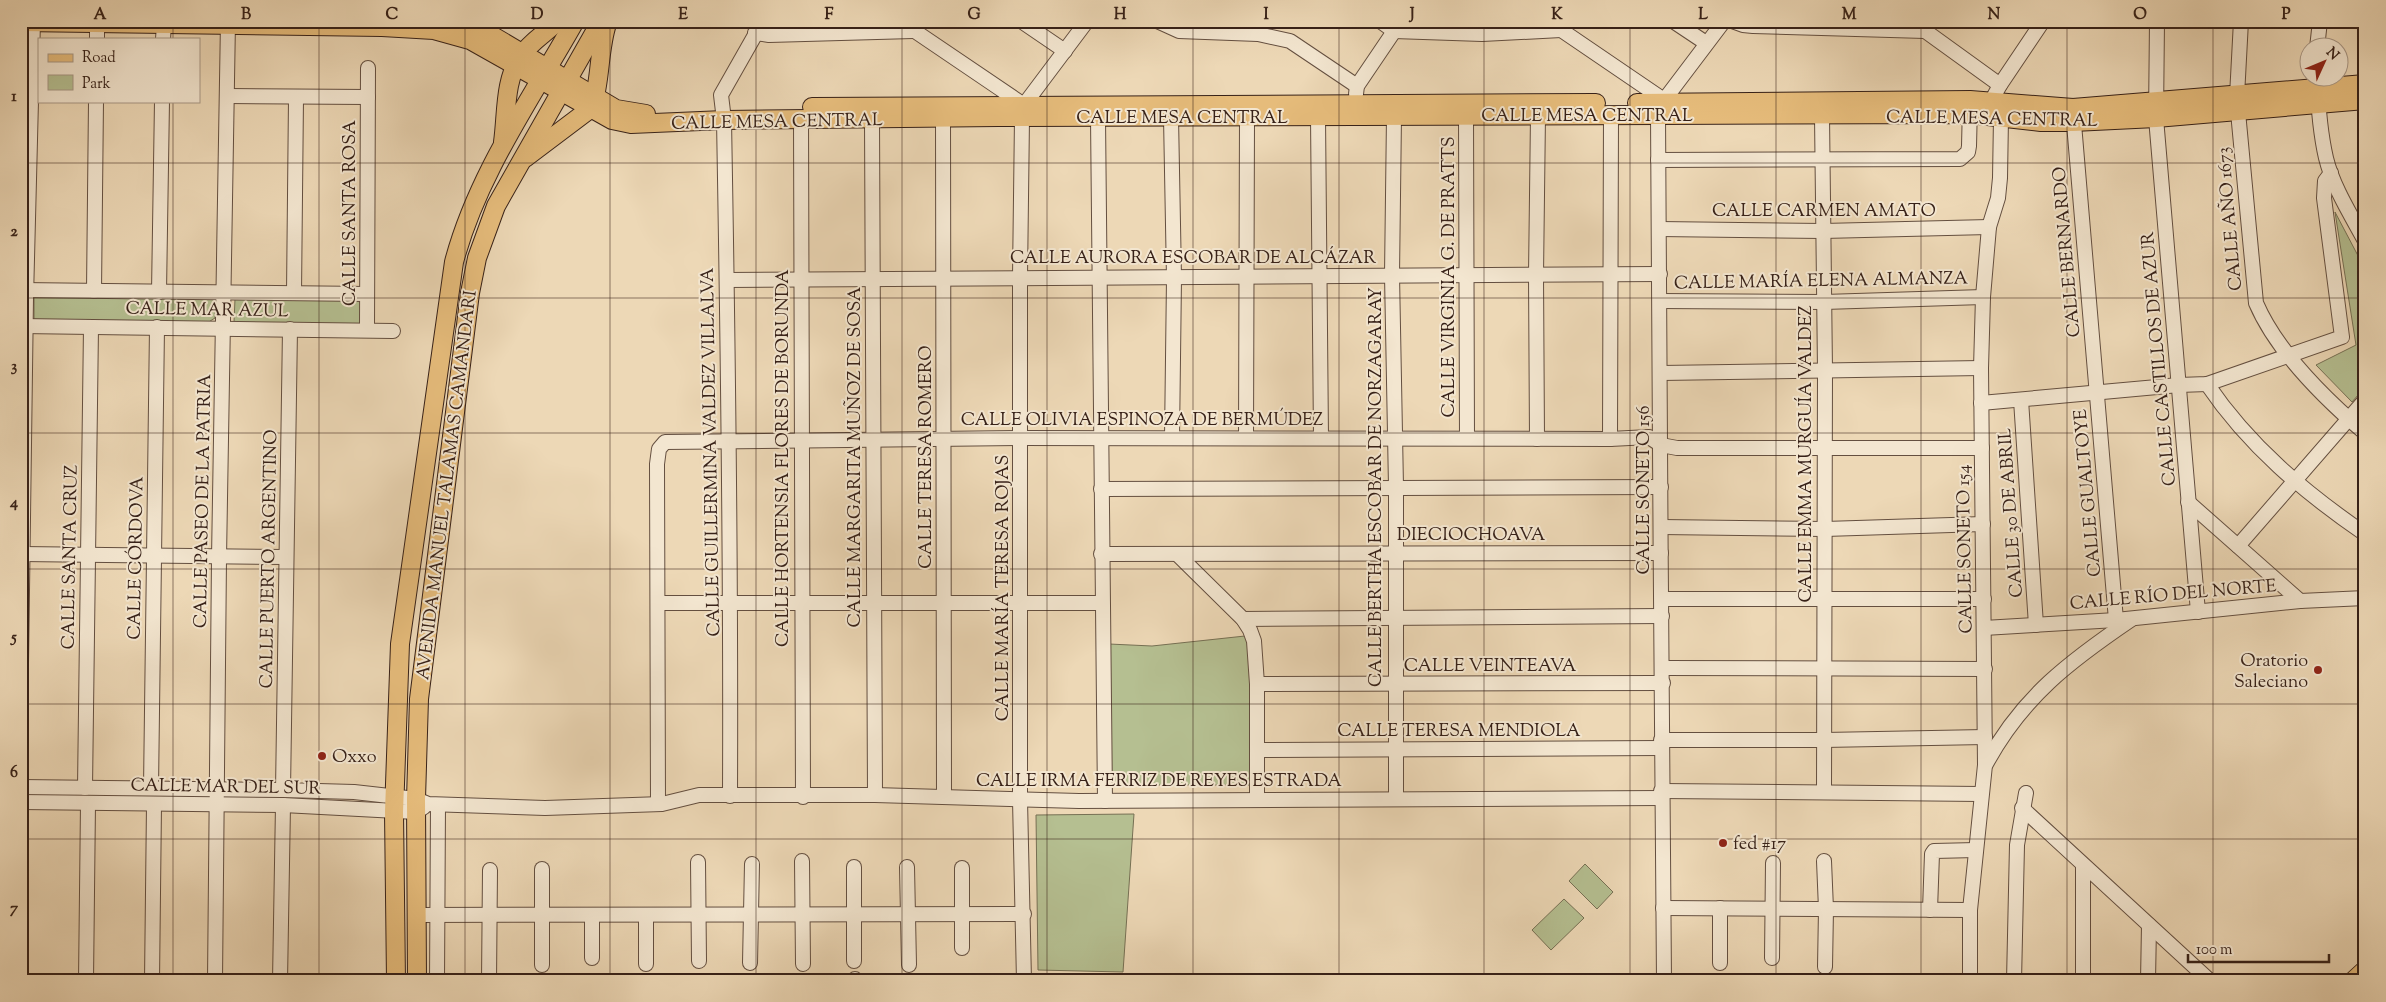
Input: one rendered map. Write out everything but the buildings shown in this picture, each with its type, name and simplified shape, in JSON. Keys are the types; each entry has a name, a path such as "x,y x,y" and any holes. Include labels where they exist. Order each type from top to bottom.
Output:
{"main road":[{"name":"CALLE MESA CENTRAL","path":"21,22 34,21 97,31 164,31 228,23 435,26 519,59"},
{"name":"CALLE MESA CENTRAL","path":"460,21 593,103 638,114 1355,110 1661,106 1983,110 2073,115 2156,111 2238,104 2365,84"},
{"path":"502,150 506,107 519,59 558,21"},
{"name":"AVENIDA MANUEL TALAMAS CAMANDARI","path":"396,981 395,804 400,644 447,298 461,235 477,198 502,150 576,21"},
{"name":"AVENIDA MANUEL TALAMAS CAMANDARI","path":"417,981 416,915 425,805 419,698 470,293 477,258 496,206 601,21"},
{"path":"521,160 593,103 601,46 608,21"},
{"name":"CALLE MESA CENTRAL","path":"2317,91 2365,100"},
{"name":"CALLE MESA CENTRAL","path":"723,114 800,119 943,118 1023,112 1098,118 1318,116 1355,110 1394,116 1611,115 1661,106 1822,116 1983,110"},
{"path":"2353,981 2365,970"}],"street":[{"path":"21,664 26,81 34,21"},
{"name":"CALLE GUILLERMINA VALDEZ VILLALVA","path":"730,796 727,280 721,95 763,21"},
{"path":"900,21 1023,112 1087,21"},
{"path":"1021,21 1065,51"},
{"path":"1157,21 1179,31 1274,36 1290,40 1357,86"},
{"path":"1232,33 1240,21"},
{"path":"1380,21 1398,26 1482,34 1561,30"},
{"path":"1548,21 1661,106 1724,21"},
{"path":"1673,21 1706,43"},
{"path":"1732,21 1742,25 1886,25 1925,31"},
{"path":"1911,21 2000,85"},
{"name":"CALLE CASTILLOS DE AZUR","path":"2157,21 2156,111 2198,612"},
{"name":"CALLE AÑO 1673","path":"2240,21 2238,104 2256,303 2268,328 2287,356 2348,419 2365,432"},
{"path":"2318,38 2320,21"},
{"name":"CALLE PASEO DE LA PATRIA","path":"215,981 219,558 228,23"},
{"name":"CALLE SONETO 154","path":"1970,981 1970,910 1985,765 1981,403 1983,297 1989,227 1998,198 2000,178 1983,110 2000,85 2036,23"},
{"path":"1355,110 1357,86 1398,26"},
{"path":"755,33 769,35 914,31"},
{"name":"CALLE SANTA ROSA","path":"367,329 368,68"},
{"path":"2317,91 2326,158 2331,173 2365,241"},
{"name":"CALLE SANTA ROSA","path":"228,96 296,98 368,97"},
{"path":"294,293 296,98"},
{"path":"94,291 96,102"},
{"path":"159,292 162,102"},
{"name":"CALLE SONETO 156","path":"1661,106 1658,160 1662,445 1663,683 1661,794 1664,981"},
{"path":"1658,160 1960,159 1968,152 1983,110"},
{"name":"CALLE MARÍA TERESA ROJAS","path":"1023,112 1020,277 1020,800 1024,981"},
{"path":"1537,439 1536,275 1538,115"},
{"path":"1610,439 1609,274 1611,115"},
{"name":"CALLE BERNARDO","path":"2073,115 2097,392"},
{"path":"1318,116 1321,438"},
{"name":"CALLE BERTHA ESCOBAR DE NORZAGARAY","path":"1394,116 1392,275 1396,487 1394,684 1396,798"},
{"name":"CALLE VIRGINIA G. DE PRATTS","path":"1466,116 1466,438"},
{"name":"CALLE EMMA MURGUÍA VALDEZ","path":"1822,116 1825,370 1823,448 1825,529 1824,792"},
{"path":"1171,117 1174,278 1172,438"},
{"path":"1246,117 1246,438"},
{"name":"CALLE TERESA ROMERO","path":"943,118 944,797"},
{"path":"1098,118 1101,603 1105,801"},
{"name":"CALLE HORTENSIA FLORES DE BORUNDA","path":"800,119 803,797"},
{"name":"CALLE MARGARITA MUÑOZ DE SOSA","path":"872,119 871,278 875,795"},
{"path":"1981,403 2207,384 2342,337 2324,198 2325,181 2331,173"},
{"name":"CALLE CARMEN AMATO","path":"1659,229 1824,231 1989,227"},
{"name":"CALLE AURORA ESCOBAR DE ALCÁZAR","path":"727,280 1660,274"},
{"name":"CALLE MAR AZUL","path":"24,290 367,294"},
{"name":"CALLE MARÍA ELENA ALMANZA","path":"1660,301 1824,302 1983,297"},
{"name":"CALLE MAR AZUL","path":"23,326 393,330"},
{"name":"CALLE SANTA CRUZ","path":"85,788 91,327"},
{"name":"CALLE CÓRDOVA","path":"151,788 157,328"},
{"name":"CALLE PUERTO ARGENTINO","path":"283,790 290,329"},
{"path":"1661,372 1981,368"},
{"path":"2207,384 2246,436 2294,482 2365,534"},
{"name":"CALLE GUALTOYE","path":"2097,392 2116,620"},
{"name":"CALLE 30 DE ABRIL","path":"2021,400 2036,624"},
{"path":"2238,546 2365,400"},
{"name":"CALLE OLIVIA ESPINOZA DE BERMÚDEZ","path":"658,804 657,464 659,449 665,442 801,439 1394,437 1610,439 1649,437 1662,445 1677,448 1982,448"},
{"path":"1101,489 1661,487"},
{"path":"2188,502 2300,601"},
{"path":"1661,527 1825,529 1983,524"},
{"name":"DIECIOCHOAVA","path":"1101,554 1661,553"},
{"path":"22,554 219,558 286,557"},
{"name":"CALLE IRMA FERRIZ DE REYES ESTRADA","path":"1177,554 1242,619 1250,630 1254,641 1257,684 1257,800"},
{"path":"1662,598 1984,598"},
{"name":"CALLE RÍO DEL NORTE","path":"1984,628 2116,620 2300,601 2365,598"},
{"path":"658,603 1101,603"},
{"path":"1242,619 1662,616"},
{"path":"1985,765 1994,749 2024,708 2043,686 2069,664 2134,618"},
{"path":"1663,668 1985,669"},
{"name":"CALLE VEINTEAVA","path":"1257,684 1663,683"},
{"name":"CALLE TERESA MENDIOLA","path":"1257,750 1985,737"},
{"name":"CALLE MAR DEL SUR","path":"21,787 283,790 395,804"},
{"path":"1661,794 1824,792 1981,794"},
{"path":"2014,981 2017,845 2026,793"},
{"name":"CALLE IRMA FERRIZ DE REYES ESTRADA","path":"658,804 693,796 803,797 875,795 1105,801 1661,794"},
{"path":"21,798 21,869"},
{"name":"CALLE MAR DEL SUR","path":"22,802 283,805 395,804 546,808 658,804"},
{"path":"86,981 88,803"},
{"path":"152,981 154,804"},
{"path":"280,981 283,805"},
{"path":"425,805 437,915 437,981"},
{"path":"2022,808 2210,981"},
{"path":"1930,910 1932,854 1934,851 1976,850"},
{"path":"802,861 803,964"},
{"path":"1824,861 1826,909 1825,968"},
{"path":"698,862 699,961"},
{"path":"1772,958 1773,863"},
{"path":"750,963 752,864"},
{"path":"2083,866 2083,981"},
{"path":"854,867 854,962"},
{"path":"907,867 908,965"},
{"path":"962,868 962,948"},
{"path":"542,869 542,965"},
{"path":"489,981 490,870"},
{"path":"1663,908 1970,910"},
{"path":"1720,908 1720,962"},
{"path":"416,915 1024,914"},
{"path":"592,915 592,958"},
{"path":"646,915 646,964"},
{"path":"2148,981 2149,925"}],"green space":[{"path":"2335,212 2365,269 2365,387 2352,402 2316,365 2356,345"},
{"path":"34,297 210,297 215,300 215,318 207,323 34,321"},
{"path":"235,299 358,299 362,309 362,316 358,325 234,322"},
{"path":"1245,636 1251,648 1250,785 1110,785 1109,644 1152,646"},
{"path":"1134,814 1123,972 1038,970 1036,815"},
{"path":"1585,864 1613,892 1597,909 1569,881"},
{"path":"1564,899 1584,918 1551,950 1532,930"}],"place":[{"name":"Oratorio Saleciano","path":"2318,670"},
{"name":"Oxxo","path":"322,756"},
{"name":"fed #17","path":"1723,843"}]}
